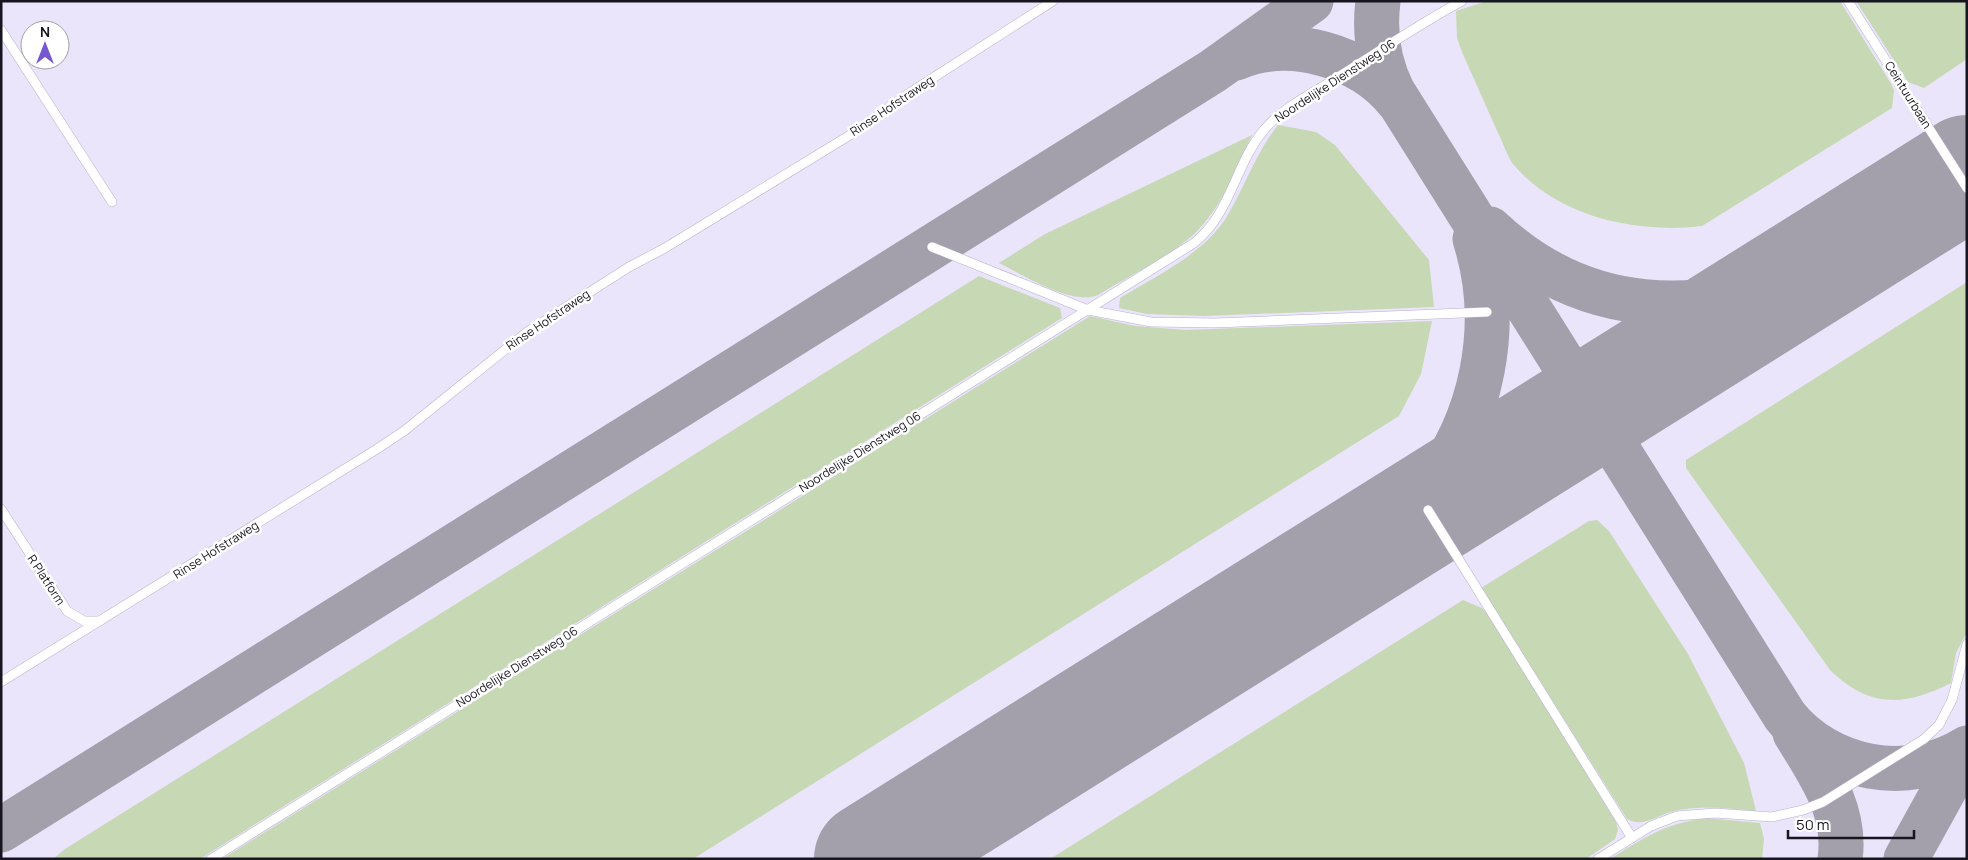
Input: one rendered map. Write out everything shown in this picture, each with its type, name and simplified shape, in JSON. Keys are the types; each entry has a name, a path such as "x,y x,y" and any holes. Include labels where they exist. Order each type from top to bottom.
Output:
{"lane":[{"name":"Rinse Hofstraweg","path":"1,682 110,616 404,431 527,332 628,267 694,230 855,132 910,92 1053,1"},
{"name":"Noordelijke Dienstweg 06","path":"211,859 1182,250 1203,234 1222,211 1257,138 1279,115 1462,1"},
{"name":"Ceintuurbaan","path":"1848,1 1967,188"},
{"path":"1,30 112,202"},
{"path":"932,247 1088,310 1139,320 1183,324 1487,312"},
{"name":"R Platform","path":"1,509 67,611 78,618 90,621 100,621 110,616"},
{"path":"1428,510 1632,838"},
{"path":"1598,859 1660,822 1685,814 1715,813 1772,817 1802,810 1823,802 1915,746 1939,725 1952,700 1967,644"}],"shaded area":[{"path":"1,1 1967,1 1967,859 1,859"}],"green space":[{"path":"1840,1 1894,90 1892,108 1702,226 1677,228 1651,227 1625,224 1600,218 1575,209 1552,197 1531,182 1513,164 1507,153 1457,38 1456,11 1484,2"},
{"path":"1856,1 1967,1 1967,59 1924,88 1908,82"},
{"path":"1278,125 1316,132 1335,145 1429,260 1434,307 1204,316 1147,314 1119,308 1120,298 1178,264 1216,231 1226,218 1256,159"},
{"path":"1252,135 1223,196 1200,228 1166,255 1098,295 1087,297 1062,293 1048,288 999,263 1045,234"},
{"path":"979,276 1060,308 1062,318 200,859 53,859 65,849"},
{"path":"1967,282 1967,632 1956,653 1951,683 1934,691 1902,699 1888,700 1873,697 1844,682 1830,670 1686,468 1686,460"},
{"path":"1090,316 1135,326 1185,330 1432,321 1421,374 1399,416 693,859 222,859"},
{"path":"1597,520 1609,531 1688,654 1744,763 1756,811 1693,808 1671,812 1644,822 1627,819 1481,588 1589,521"},
{"path":"1463,600 1482,608 1491,618 1616,822 1618,830 1615,839 1586,859 1050,859"},
{"path":"1706,818 1760,823 1764,839 1762,859 1610,859 1655,832 1678,824"}],"taxiway":[{"path":"1,830 1213,71 1311,1"},
{"path":"1378,1 1377,36 1384,70 1393,92 1785,716 1803,734 1823,749 1846,760 1870,766 1895,768 1920,766 1944,759 1967,748"},
{"path":"1236,58 1257,51 1279,49 1324,54 1365,72 1383,85 1398,101"},
{"path":"1490,229 1526,258 1564,280 1603,294 1644,302 1685,303 1727,297 1769,286 1811,270"},
{"path":"1373,544 1427,490 1446,463 1462,434 1474,403 1482,370 1486,338 1487,304 1483,271 1475,239"},
{"path":"1795,733 1822,777 1835,808 1841,841 1840,859"},
{"path":"1906,859 1953,774 1967,754"}],"runway":[{"path":"871,859 1967,172"}]}
